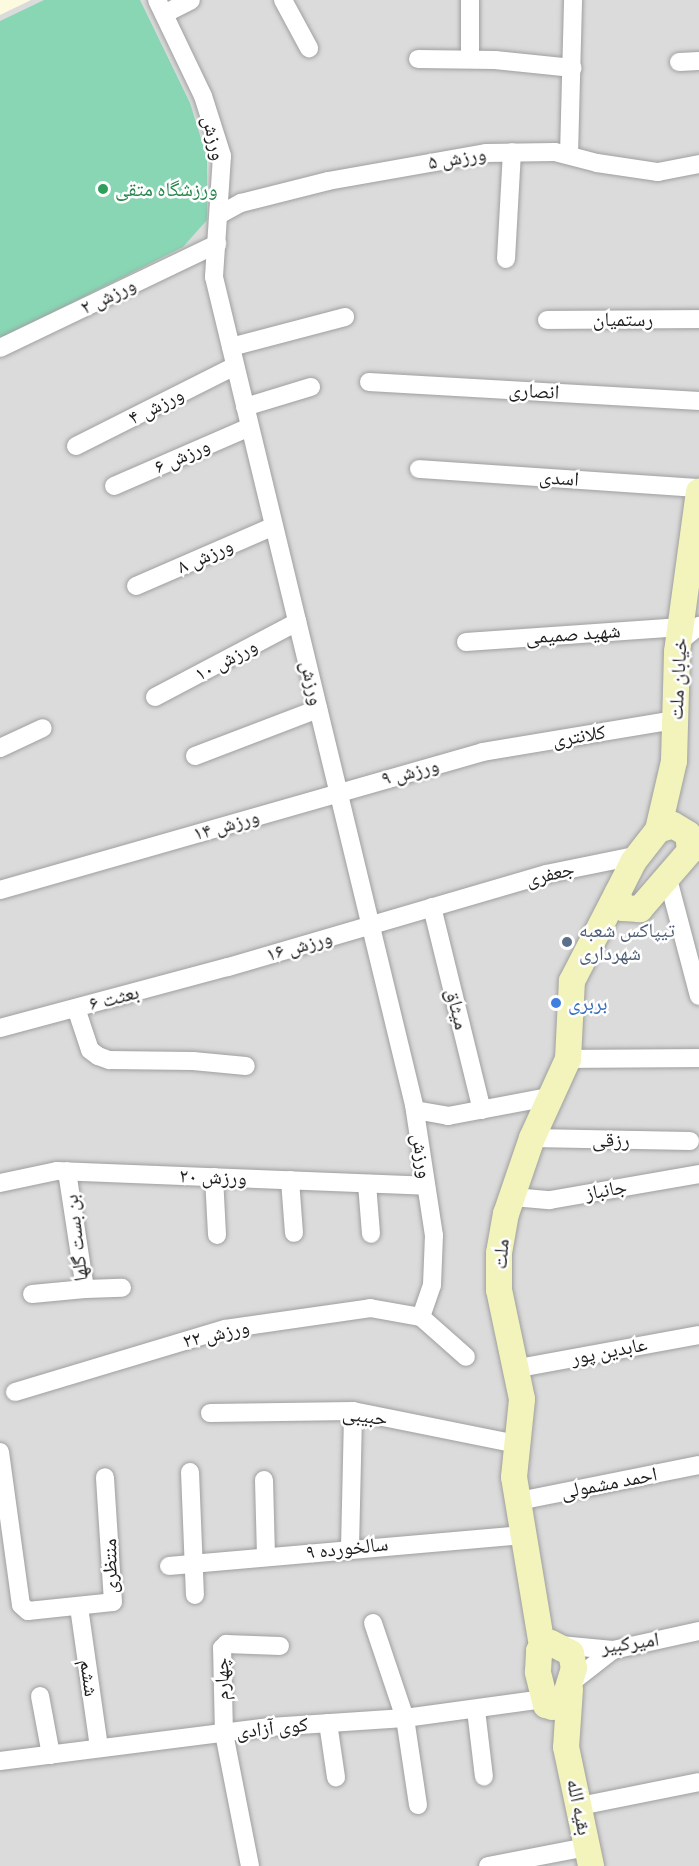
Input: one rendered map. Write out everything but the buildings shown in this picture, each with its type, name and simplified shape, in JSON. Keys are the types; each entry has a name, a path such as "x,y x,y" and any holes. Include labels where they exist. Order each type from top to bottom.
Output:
{"main road":[{"name":"خیابان ملت","path":"658,830 674,761 675,720 696,537 699,490"},
{"path":"589,942 640,909 668,879 692,846 692,823 673,825 658,830"},
{"name":"ملت","path":"566,1748 573,1657 553,1645 533,1577 514,1477 522,1399 519,1368 500,1290 499,1253 513,1197 532,1138 568,1059 572,981 589,942 639,855 658,830"},
{"path":"617,894 623,908 640,909"},
{"path":"553,1645 538,1672 545,1702 566,1748"},
{"path":"545,1702 563,1704 571,1685"},
{"name":"بقیه الله","path":"566,1748 589,1857"}],"street":[{"path":"160,7 191,0"},
{"path":"283,0 309,48"},
{"path":"470,0 470,59"},
{"path":"569,155 573,0"},
{"name":"ورزش","path":"160,7 203,96 222,156 214,277 415,1110 434,1235 432,1285 422,1317"},
{"path":"418,59 470,59 573,68"},
{"path":"679,62 699,61"},
{"path":"506,259 512,152"},
{"name":"ورزش ۵","path":"219,215 241,203 328,181 486,153 569,155 658,172 699,164"},
{"name":"ورزش ۲","path":"0,348 217,244"},
{"path":"231,347 345,317"},
{"name":"رستمیان","path":"547,320 699,319"},
{"name":"ورزش ۴","path":"76,446 235,366"},
{"name":"انصاری","path":"369,382 699,401"},
{"path":"245,407 311,387"},
{"name":"ورزش ۶","path":"114,486 250,427"},
{"name":"اسدی","path":"419,469 699,490"},
{"name":"ورزش ۸","path":"136,586 274,526"},
{"name":"ورزش ۱۰","path":"155,697 297,622"},
{"name":"شهید صمیمی","path":"466,642 686,631"},
{"path":"195,756 318,709"},
{"name":"کلانتری","path":"483,752 675,720"},
{"path":"0,747 43,728"},
{"name":"ورزش ۹","path":"338,791 483,752"},
{"name":"ورزش ۱۴","path":"0,890 338,791"},
{"name":"جعفری","path":"432,907 546,874 639,855"},
{"path":"668,879 699,996"},
{"name":"ورزش ۱۶","path":"228,967 432,907"},
{"name":"میثاق","path":"432,907 482,1110"},
{"name":"بعثت ۶","path":"0,1028 228,967"},
{"path":"75,1008 90,1050 98,1056 246,1066"},
{"path":"568,1059 699,1058"},
{"path":"415,1110 448,1116 549,1097"},
{"name":"رزقی","path":"532,1138 690,1141"},
{"name":"ورزش ۲۰","path":"0,1183 67,1171 426,1186"},
{"name":"بن بست گلها","path":"32,1294 84,1289 67,1171"},
{"name":"جانباز","path":"513,1197 550,1200 699,1174"},
{"path":"214,1177 217,1235"},
{"path":"290,1180 294,1233"},
{"path":"367,1184 371,1234"},
{"path":"84,1289 122,1288"},
{"name":"ورزش ۲۲","path":"15,1392 225,1329 370,1308 422,1317"},
{"path":"422,1317 466,1357"},
{"name":"عابدین پور","path":"519,1368 699,1335"},
{"path":"350,1548 353,1412"},
{"name":"حبیبی","path":"210,1413 353,1412 517,1444"},
{"name":"منتظری","path":"0,1452 23,1610 79,1607 113,1602 105,1477"},
{"name":"احمد مشمولی","path":"519,1501 699,1466"},
{"path":"190,1472 195,1595"},
{"path":"264,1480 266,1556"},
{"name":"سالخورده ۹","path":"169,1566 350,1548 526,1535"},
{"name":"ششم","path":"79,1607 99,1748"},
{"path":"373,1623 405,1718 418,1805"},
{"name":"امیرکبیر","path":"553,1645 613,1650 699,1631"},
{"name":"چهارم","path":"224,1734 222,1648 226,1644 280,1646"},
{"path":"571,1685 613,1650"},
{"path":"40,1696 51,1755"},
{"name":"کوی آزادی","path":"0,1761 224,1734 405,1718 545,1702"},
{"path":"476,1710 484,1778"},
{"path":"328,1723 336,1778"},
{"path":"224,1734 250,1866"},
{"path":"580,1806 699,1782"},
{"path":"488,1866 589,1857"}],"shaded area":[{"path":"0,0 699,0 699,1866 0,1866"},
{"path":"0,0 31,0 0,15"}],"green space":[{"name":"ورزشگاه متقی","path":"44,0 140,0 190,103 207,158 207,220 183,247 0,339 0,21"}],"place":[{"name":"ورزشگاه متقی","path":"103,189"},
{"name":"تیپاکس شعبه شهرداری","path":"567,942"},
{"name":"بربری","path":"556,1003"}]}
